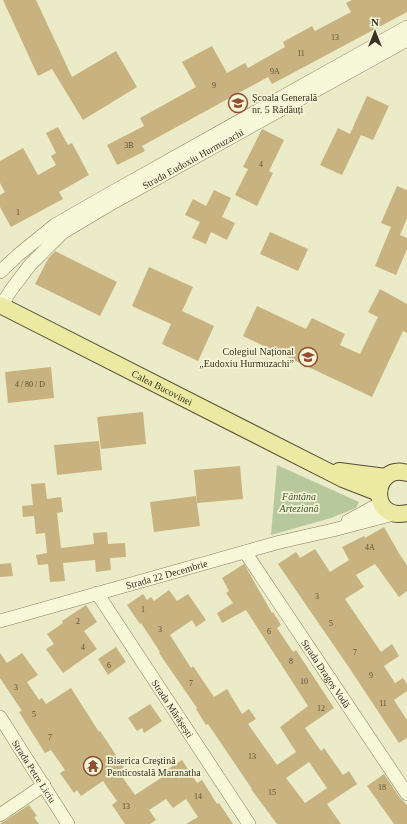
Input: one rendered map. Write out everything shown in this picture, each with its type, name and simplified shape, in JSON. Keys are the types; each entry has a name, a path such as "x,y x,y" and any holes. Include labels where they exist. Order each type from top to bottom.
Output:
{"main road":[{"name":"Calea Bucovinei","path":"1,305 210,412 326,469 380,498 387,510 403,516"},
{"name":"Calea Bucovinei","path":"326,469 386,477"},
{"path":"380,498 379,487 386,477 397,472 407,473"}],"street":[{"name":"Strada Eudoxiu Hurmuzachi","path":"0,272 55,225 407,27"},
{"name":"Strada Eudoxiu Hurmuzachi","path":"1,305 30,265 62,233 114,202 407,40"},
{"name":"Strada 22 Decembrie","path":"333,530 380,498"},
{"name":"Strada 22 Decembrie","path":"0,621 280,542 403,516"},
{"name":"Strada Dragoș Vodă","path":"245,552 407,794"},
{"name":"Strada Mărășești","path":"97,593 249,824"},
{"name":"Strada Petre Liciu","path":"0,717 68,824"},
{"path":"0,815 44,785"}],"green space":[{"name":"Fântâna Arteziană","path":"277,465 359,502 356,508 331,518 271,535"}],"building":[{"path":"3,0 36,0 72,77 116,51 137,87 83,120 52,69 38,76"},
{"path":"352,0 407,0 407,12 272,84 268,77 142,146 145,151 117,165 107,145 144,126 140,118 196,87 182,62 212,46 227,73 245,63 248,68 285,47 283,42 312,26 315,31 351,12 346,3"},
{"path":"367,96 389,106 373,140 361,135 342,175 320,165 338,128 350,134"},
{"path":"58,127 68,145 72,143 89,175 59,192 63,199 11,227 0,207 0,195 5,192 0,183 0,161 23,148 38,175 56,165 51,156 56,153 46,133"},
{"path":"262,129 284,140 269,171 273,173 257,206 235,195 248,169 243,167"},
{"path":"397,186 407,190 407,218 400,235 407,238 407,249 396,275 375,266 391,227 381,223"},
{"path":"214,190 231,198 222,217 235,223 227,240 211,232 206,244 192,238 200,222 185,215 193,199 206,206"},
{"path":"270,232 308,249 298,271 260,254"},
{"path":"55,251 117,282 100,316 35,284 48,259"},
{"path":"149,267 193,287 182,311 214,326 198,361 162,344 171,324 132,306"},
{"path":"380,289 407,304 407,333 403,331 372,397 243,336 257,306 306,329 312,318 345,334 340,345 360,354 378,317 368,312"},
{"path":"51,367 54,398 8,403 5,372"},
{"path":"143,412 146,444 101,449 97,417"},
{"path":"99,441 102,470 57,475 54,445"},
{"path":"240,466 243,499 197,503 194,470"},
{"path":"45,483 47,499 61,497 63,512 57,513 61,548 94,544 93,533 107,532 108,544 125,543 126,557 110,558 111,570 96,572 95,560 63,563 65,581 50,582 48,564 38,565 36,555 47,553 45,533 36,534 34,516 23,517 22,506 33,505 31,484"},
{"path":"196,496 200,526 154,532 150,502"},
{"path":"384,527 407,565 407,591 399,597 375,564 356,575 364,587 345,599 381,652 392,644 399,656 384,666 395,683 403,678 407,684 407,691 394,700 407,720 407,738 399,743 278,564 296,552 300,558 315,549 330,572 349,560 342,547 364,536 365,538"},
{"path":"11,563 13,576 0,577 0,564"},
{"path":"244,564 272,613 273,612 281,625 277,628 293,652 296,650 334,708 305,728 321,751 324,748 343,775 349,771 357,784 327,804 341,824 277,824 251,789 208,724 206,725 196,709 197,708 159,653 160,652 141,623 140,624 127,605 143,594 147,600 151,597 154,601 169,590 177,601 188,594 206,620 196,627 192,620 170,635 191,668 193,666 214,697 227,689 242,714 249,709 256,719 248,724 277,765 296,752 280,727 308,706 246,610 222,623 217,613 233,603 226,593 229,591 222,578","holes":["309,762 327,788 305,803 286,778"]},
{"path":"86,605 97,622 84,631 97,649 63,673 46,649 54,644 47,634 63,623 62,621"},
{"path":"116,647 126,662 108,675 98,659"},
{"path":"0,653 7,663 22,653 38,675 27,682 39,700 42,698 46,704 71,688 99,732 100,731 124,767 118,771 135,795 164,776 162,773 182,760 197,783 202,780 217,804 219,803 233,824 186,824 198,817 186,799 173,808 166,799 149,810 156,820 150,824 125,824 112,805 117,801 103,781 81,796 77,790 74,793 60,773 65,770 51,750 45,753 19,712 22,711 0,678"},
{"path":"150,704 162,721 144,733 142,728 137,731 128,718"},
{"path":"384,774 400,798 407,805 407,824 394,824 367,786"},
{"path":"29,805 37,816 34,817 39,824 0,824"}],"place":[{"name":"Școala Generală nr. 5 Rădăuți","path":"238,103"},
{"name":"Colegiul Național „Eudoxiu Hurmuzachi”","path":"308,357"},
{"name":"Biserica Creștină Penticostală Maranatha","path":"93,766"}]}
